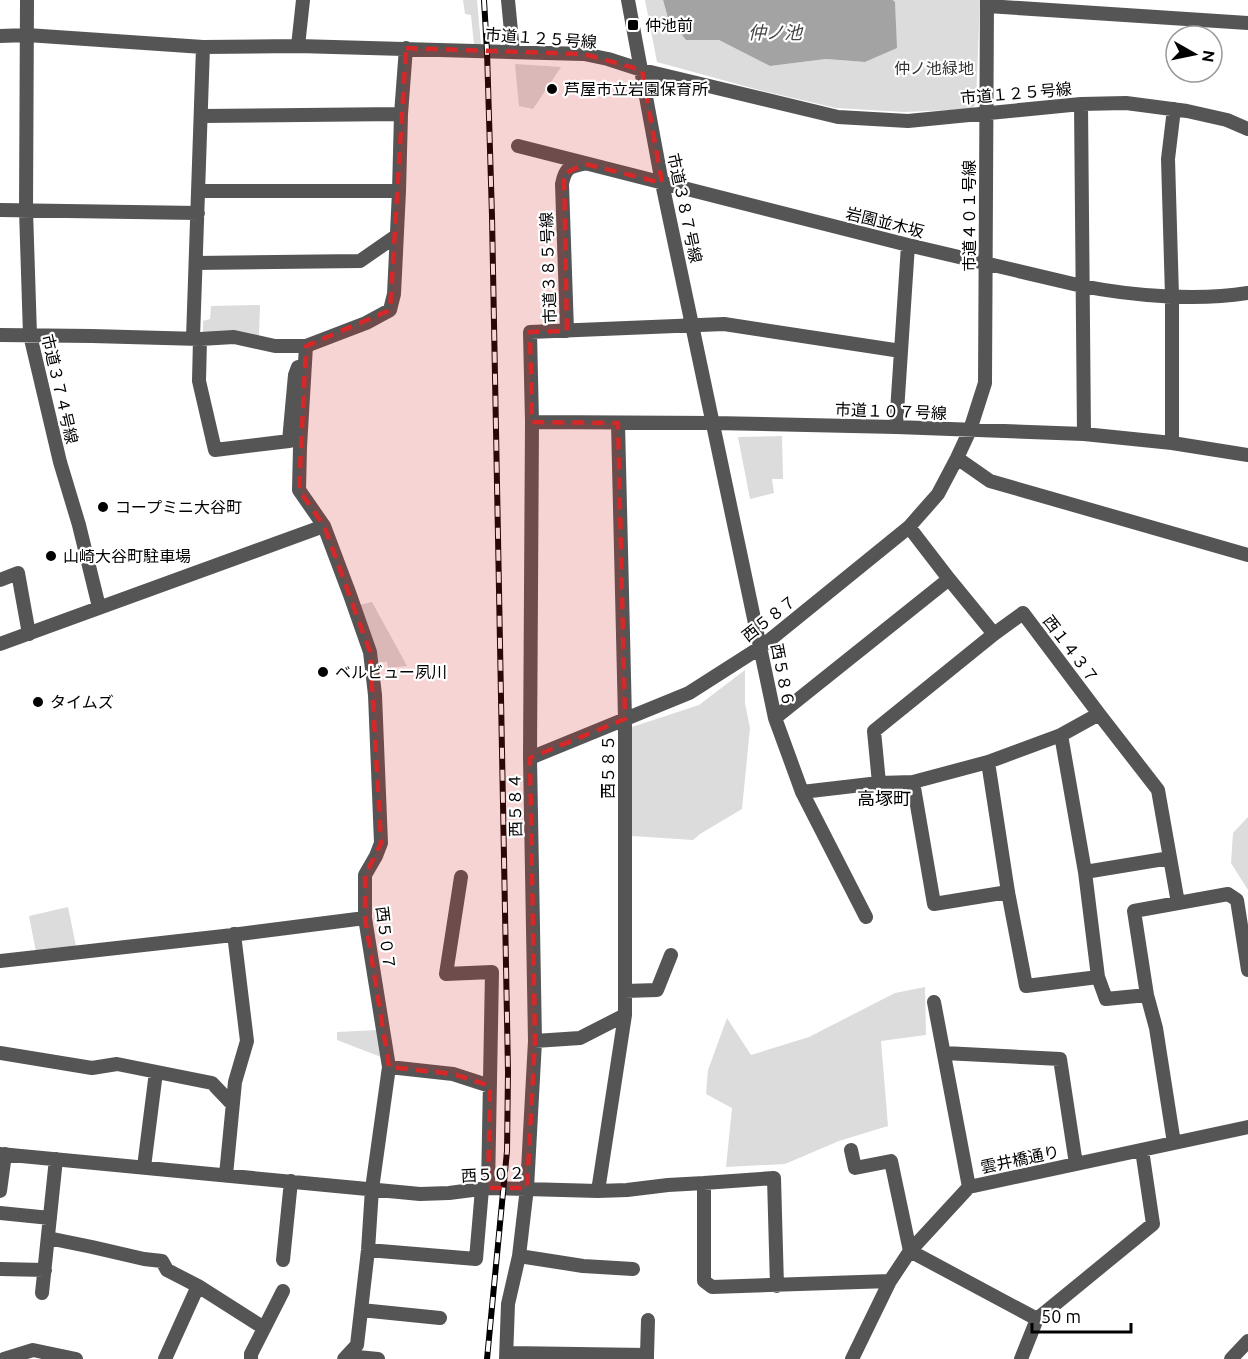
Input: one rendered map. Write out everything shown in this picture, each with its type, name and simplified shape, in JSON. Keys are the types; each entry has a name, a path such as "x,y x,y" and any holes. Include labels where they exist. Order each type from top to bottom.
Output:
{"street":[{"name":"市道３７４号線","path":"27,0 26,210 30,335 60,462 79,525 99,607"},
{"path":"298,46 303,0"},
{"path":"508,0 513,52"},
{"name":"市道３８７号線","path":"628,0 662,183 713,423"},
{"path":"987,3 1248,23"},
{"name":"市道４０１号線","path":"970,430 985,383 987,3"},
{"name":"市道１２５号線","path":"0,36 27,35 203,47 298,46 584,54 838,117 908,121 1081,104 1126,103 1174,109 1227,120 1248,129"},
{"path":"203,47 196,263 197,339 199,381 215,450 289,441 295,375 306,346"},
{"path":"0,335 197,339 234,337 276,346 306,346 366,323 390,310 394,294 406,48"},
{"path":"1081,104 1084,434"},
{"path":"1172,443 1172,296 1168,159 1174,109"},
{"path":"201,116 401,114"},
{"name":"岩園並木坂","path":"518,146 908,245 1082,286 1108,291 1172,296 1248,293"},
{"name":"市道３８５号線","path":"532,422 530,332 567,331 562,184 564,174 571,166 585,164"},
{"path":"198,190 298,192 399,190"},
{"path":"0,210 198,213"},
{"path":"196,263 360,261 396,236"},
{"path":"897,427 908,245"},
{"path":"567,331 724,324 901,351"},
{"name":"西５０７","path":"306,346 299,490 324,526 370,652 375,695 381,843 365,875 365,918 389,1067 372,1189 368,1250 357,1345 345,1358"},
{"name":"市道１０７号線","path":"532,422 897,427 1084,434 1172,443 1248,455"},
{"name":"西５８４","path":"507,1356 508,1304 519,1256 527,1188 535,1041 530,759 532,422"},
{"name":"西５８５","path":"598,1191 625,1015 624,719 618,423"},
{"name":"西５８６","path":"713,423 775,718 802,792 867,917"},
{"name":"西５８７","path":"530,759 689,693 761,646 909,527 938,494 970,430"},
{"path":"957,458 990,481 1248,555"},
{"path":"0,644 324,526"},
{"path":"909,527 994,634"},
{"path":"0,580 18,573 29,634"},
{"path":"775,718 950,579"},
{"name":"西１４３７","path":"879,783 874,730 1023,612 1099,714"},
{"path":"802,792 879,783 913,782 988,762 1061,735 1099,714 1158,790 1178,903"},
{"path":"1061,735 1085,872 1098,977 1106,999 1147,995"},
{"path":"988,762 1008,892 1026,986 1098,977"},
{"path":"913,782 934,904 1008,892"},
{"path":"1085,872 1170,858"},
{"path":"368,1250 476,1259 485,1188 492,972 446,974 461,878"},
{"path":"1174,1143 1156,1028 1147,995 1134,911 1228,894 1237,900 1248,970"},
{"path":"0,961 365,918"},
{"path":"226,1174 235,1082 247,1041 234,934"},
{"path":"625,991 657,990 671,955"},
{"path":"934,1002 969,1187"},
{"path":"535,1041 580,1038 625,1015"},
{"path":"0,1053 92,1068 117,1064 212,1083 232,1104"},
{"path":"944,1053 1060,1059 1076,1164"},
{"path":"389,1067 453,1074 490,1086"},
{"path":"144,1167 156,1072"},
{"name":"雲井橋通り","path":"852,1359 890,1281 910,1251 969,1187 1248,1127"},
{"path":"850,1150 855,1168 891,1161 910,1251 1037,1319"},
{"path":"1021,1359 1037,1319 1153,1224 1142,1150"},
{"path":"0,1191 2,1154"},
{"name":"西５０２","path":"2,1154 420,1194 485,1188 566,1191 627,1190 774,1178 777,1286"},
{"path":"42,1293 56,1159"},
{"path":"283,1260 291,1181"},
{"path":"704,1184 704,1281 712,1287 890,1281"},
{"path":"0,1213 50,1218"},
{"path":"48,1238 162,1261 167,1270 198,1286 264,1328"},
{"path":"519,1256 584,1266 633,1269"},
{"path":"0,1269 45,1270"},
{"path":"165,1359 198,1286"},
{"path":"251,1359 251,1354 283,1291"},
{"path":"361,1310 440,1318"},
{"path":"507,1356 647,1357 648,1320"},
{"path":"1231,1359 1248,1341"},
{"path":"4,1359 33,1350 42,1355 76,1359"},
{"path":"345,1358 378,1359"}],"highlighted area":[{"path":"406,48 584,54 642,70 662,183 585,164 564,174 567,331 530,332 532,422 618,423 625,719 530,758 535,1041 527,1188 488,1188 490,1086 453,1074 389,1067 365,918 365,875 381,843 370,652 324,526 299,490 306,346 390,310"}],"green space":[{"path":"463,0 477,0 481,45 474,45 471,15 465,14"},
{"name":"仲ノ池緑地","path":"645,0 663,0 668,18 686,40 719,40 770,66 826,59 865,62 896,48 895,2 893,0 980,0 976,103 973,109 904,112 836,108 657,62"},
{"path":"515,64 561,67 533,109 519,106"},
{"path":"260,305 259,336 203,333 203,321 210,319 211,306"},
{"path":"782,436 783,479 772,479 774,493 750,499 738,437"},
{"path":"372,602 407,666 388,668 387,662 378,662 376,650 359,605"},
{"path":"745,670 745,703 750,728 742,809 693,840 632,836 632,727 699,705"},
{"path":"1248,817 1248,890 1231,863 1233,833"},
{"path":"68,907 76,946 36,952 29,916"},
{"path":"925,987 926,1035 881,1041 888,1126 839,1141 785,1164 726,1167 732,1108 706,1094 708,1070 727,1018 751,1055 809,1037 895,993"},
{"path":"377,1030 381,1057 337,1040 337,1032"}],"water":[{"name":"仲ノ池","path":"663,0 893,0 895,2 897,48 865,62 826,59 770,66 719,40 686,40 668,18"}],"railway":[{"path":"484,0 492,216 508,1072 507,1151 487,1359"}],"place":[{"name":"仲池前","path":"633,25"},
{"name":"芦屋市立岩園保育所","path":"552,89"},
{"name":"コープミニ大谷町","path":"103,507"},
{"name":"山崎大谷町駐車場","path":"51,556"},
{"name":"ベルビュー夙川","path":"323,672"},
{"name":"タイムズ","path":"38,702"}],"district":[{"name":"高塚町","path":"884,798"}]}
